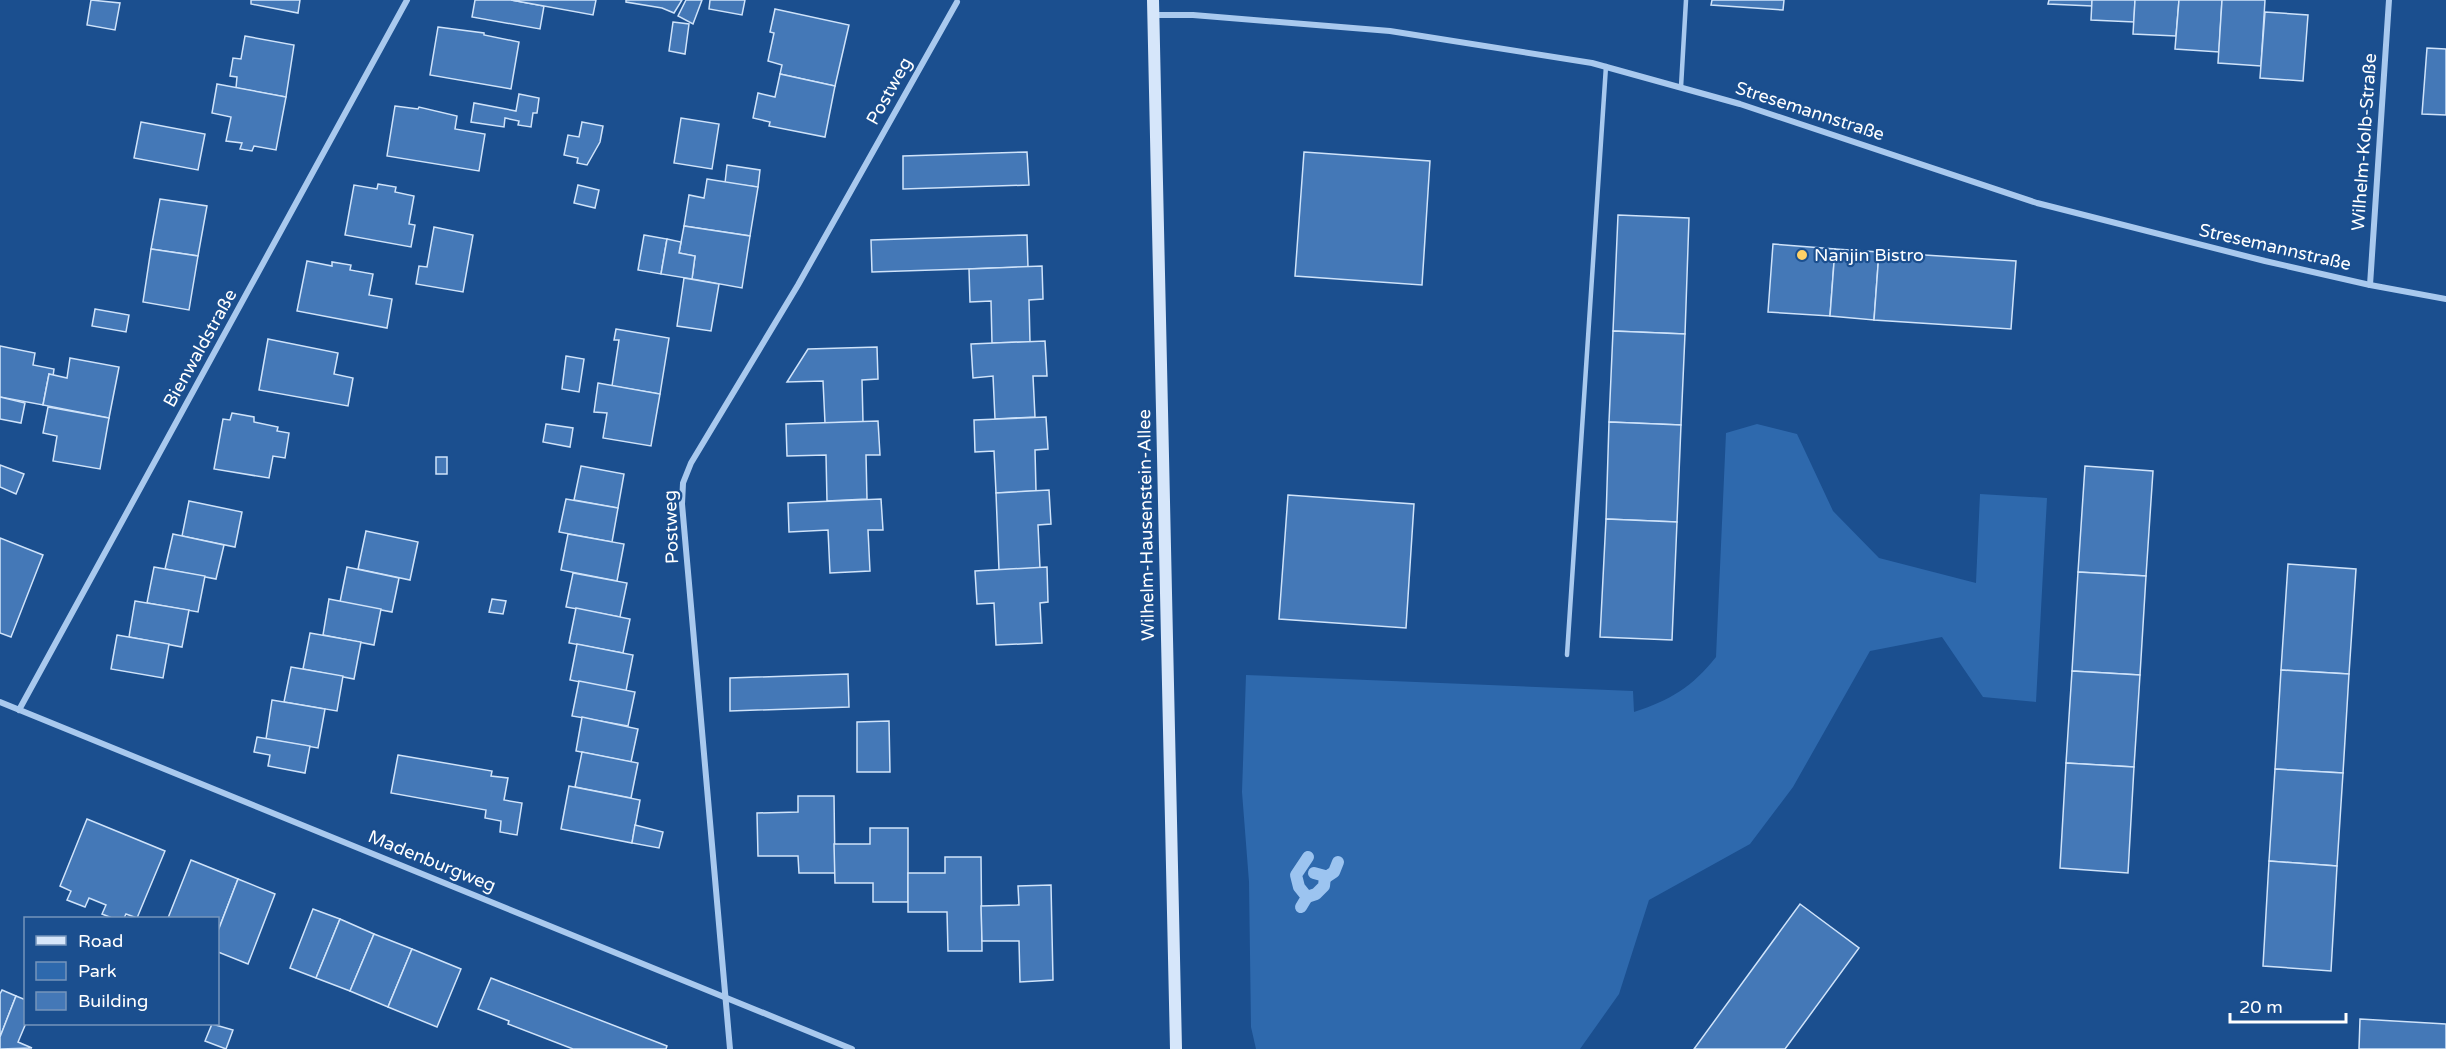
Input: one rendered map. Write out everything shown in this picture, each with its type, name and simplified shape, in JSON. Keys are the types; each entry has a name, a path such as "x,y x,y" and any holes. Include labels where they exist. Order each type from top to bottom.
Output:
{"street":[{"name":"Bienwaldstraße","path":"19,710 407,0"},
{"name":"Wilhelm-Hausenstein-Allee","path":"1153,0 1176,1049"},
{"name":"Wilhelm-Kolb-Straße","path":"2370,285 2388,0"},
{"name":"Postweg","path":"730,1049 682,504 683,483 691,463 798,285 957,2"},
{"name":"Stresemannstraße","path":"1153,15 1193,15 1390,31 1606,66 1790,120 2037,203 2370,285 2446,299"},
{"name":"Madenburgweg","path":"0,702 852,1049"}],"lane":[{"path":"1681,87 1686,0"},
{"path":"1567,655 1606,66"}],"green space":[{"path":"1757,424 1797,434 1833,511 1879,558 1976,583 1980,494 2047,498 2036,702 1983,697 1942,637 1870,651 1793,787 1750,844 1649,900 1619,994 1580,1049 1256,1049 1251,1027 1249,882 1242,792 1246,675 1633,691 1634,712 1659,703 1698,677 1716,657 1726,433"}],"building":[{"path":"91,0 120,3 115,30 87,25"},
{"path":"251,0 300,0 298,13 251,4"},
{"path":"475,0 511,0 544,6 540,29 472,17"},
{"path":"511,0 596,0 593,15"},
{"path":"626,0 682,0 674,13 662,8 626,2"},
{"path":"686,0 702,0 693,24 678,16"},
{"path":"710,0 745,0 742,15 709,9"},
{"path":"1712,0 1784,0 1783,10 1711,5"},
{"path":"2049,0 2092,0 2092,6 2048,4"},
{"path":"2092,0 2135,0 2134,22 2091,20"},
{"path":"2135,0 2179,0 2176,36 2133,34"},
{"path":"2179,0 2222,0 2219,52 2175,49"},
{"path":"2222,0 2265,0 2261,66 2218,63"},
{"path":"775,9 849,25 835,86 780,74 782,65 768,61 774,33 770,32"},
{"path":"2265,12 2308,15 2303,81 2260,78"},
{"path":"673,22 689,24 685,54 669,51"},
{"path":"438,27 484,33 484,35 519,42 511,89 430,75"},
{"path":"245,36 294,45 286,97 236,88 237,77 230,76 233,58 241,59"},
{"path":"2427,48 2446,49 2446,115 2422,114"},
{"path":"780,74 835,86 825,137 769,126 770,122 753,118 758,93 775,97"},
{"path":"217,84 286,97 276,150 254,146 252,151 240,149 242,143 226,141 231,117 212,113"},
{"path":"519,94 539,98 537,113 533,113 531,127 518,125 519,121 505,118 504,127 471,122 474,103 516,111"},
{"path":"395,106 418,109 419,107 457,116 455,129 485,134 479,171 387,156"},
{"path":"681,118 719,124 712,169 674,163"},
{"path":"141,122 205,134 198,170 134,158"},
{"path":"582,122 603,126 600,142 587,165 577,163 578,158 564,155 568,135 579,137"},
{"path":"1027,152 1029,185 903,189 903,156"},
{"path":"1304,152 1430,161 1422,285 1295,276"},
{"path":"727,165 760,170 758,187 725,183"},
{"path":"707,179 758,187 750,236 684,226 689,195 704,198"},
{"path":"378,184 396,187 395,192 414,196 409,224 415,225 411,247 345,235 354,185 377,189"},
{"path":"578,185 599,190 595,208 574,203"},
{"path":"160,199 207,206 198,256 151,249"},
{"path":"1618,215 1689,218 1685,334 1613,331"},
{"path":"684,226 750,236 742,288 692,279 695,256 679,253"},
{"path":"434,227 473,235 463,292 416,284 419,266 427,267"},
{"path":"644,235 667,239 661,274 638,270"},
{"path":"1027,235 1028,267 872,272 871,240"},
{"path":"667,239 681,242 679,253 695,256 692,279 661,274"},
{"path":"1773,244 1835,249 1830,316 1768,312"},
{"path":"151,249 198,256 189,310 143,302"},
{"path":"1835,249 1879,252 1874,320 1830,316"},
{"path":"1879,252 2016,261 2011,329 1874,320"},
{"path":"307,261 332,266 332,262 351,265 350,270 373,274 369,295 392,299 387,328 297,311"},
{"path":"1042,266 1043,299 1029,300 1030,342 992,343 991,301 970,302 969,269"},
{"path":"684,278 719,284 711,331 677,326"},
{"path":"95,309 129,315 126,332 92,326"},
{"path":"616,329 669,338 660,394 612,386 619,340 614,340"},
{"path":"1613,331 1685,334 1681,425 1609,422"},
{"path":"268,339 338,353 334,374 353,378 348,406 259,390"},
{"path":"1045,341 1047,376 1033,376 1035,417 995,419 993,376 973,378 971,344"},
{"path":"0,346 35,353 33,365 54,369 53,376 49,374 43,405 0,397"},
{"path":"877,347 878,379 862,380 863,422 825,423 823,381 787,382 808,349"},
{"path":"566,356 584,359 579,392 562,389"},
{"path":"70,358 119,367 109,418 43,405 49,374 67,378"},
{"path":"598,383 660,394 651,446 603,438 607,413 594,412"},
{"path":"0,397 25,403 21,423 0,419"},
{"path":"48,407 109,418 100,469 53,461 57,436 43,433"},
{"path":"232,413 254,417 254,422 278,427 277,431 289,433 285,458 273,456 269,478 214,469 223,419 230,420"},
{"path":"1046,417 1048,449 1035,450 1036,491 996,493 994,451 975,452 974,420"},
{"path":"878,421 880,455 866,455 867,499 827,501 826,455 787,456 786,424"},
{"path":"1609,422 1681,425 1677,522 1606,519"},
{"path":"546,424 573,428 570,447 543,442"},
{"path":"436,457 447,457 447,474 436,474"},
{"path":"0,465 24,474 16,494 0,487"},
{"path":"581,466 624,474 618,508 574,500"},
{"path":"2085,466 2153,471 2146,576 2078,572"},
{"path":"1049,490 1051,524 1038,525 1040,568 999,570 996,493"},
{"path":"1288,495 1414,504 1406,628 1279,619"},
{"path":"566,499 618,508 612,542 559,532"},
{"path":"881,499 883,530 868,530 870,571 830,573 828,530 789,532 788,503"},
{"path":"189,501 242,512 235,547 182,536"},
{"path":"1606,519 1677,522 1672,640 1600,637"},
{"path":"366,531 418,542 410,580 358,569"},
{"path":"173,534 224,545 216,579 165,569"},
{"path":"568,534 624,544 617,581 561,570"},
{"path":"0,538 43,555 11,637 0,633"},
{"path":"2288,564 2356,569 2349,674 2281,670"},
{"path":"154,567 205,576 198,612 147,603"},
{"path":"347,567 399,578 392,612 340,602"},
{"path":"1047,567 1048,602 1040,603 1042,643 996,645 994,603 977,604 975,571"},
{"path":"2078,572 2146,576 2140,675 2072,671"},
{"path":"573,573 627,583 620,617 566,607"},
{"path":"329,599 381,609 374,645 323,635"},
{"path":"492,599 506,601 503,614 489,612"},
{"path":"135,601 189,610 182,647 129,637"},
{"path":"576,608 630,619 623,653 569,643"},
{"path":"310,633 361,642 354,679 303,669"},
{"path":"117,635 169,644 163,678 111,669"},
{"path":"577,644 633,655 626,691 570,680"},
{"path":"291,667 343,676 337,711 284,702"},
{"path":"2281,670 2349,674 2343,773 2275,769"},
{"path":"2072,671 2140,675 2134,767 2066,763"},
{"path":"848,674 849,707 730,711 730,678"},
{"path":"579,681 635,692 628,726 572,716"},
{"path":"272,700 325,709 318,748 266,739"},
{"path":"582,717 638,729 631,762 576,751"},
{"path":"889,721 890,772 857,772 857,722"},
{"path":"257,737 310,746 305,773 268,766 270,755 254,752"},
{"path":"582,752 638,763 631,798 575,787"},
{"path":"398,755 492,771 491,776 508,778 504,800 522,803 517,835 500,832 501,821 485,818 486,810 391,793"},
{"path":"2066,763 2134,767 2128,873 2060,868"},
{"path":"2275,769 2343,773 2337,866 2269,861"},
{"path":"569,786 640,800 632,843 561,829"},
{"path":"798,796 834,796 835,873 799,873 798,856 758,856 757,813 798,812"},
{"path":"87,819 165,851 137,917 126,914 124,917 110,917 102,914 106,905 89,898 85,907 67,900 71,891 60,886"},
{"path":"635,825 663,832 659,848 632,843"},
{"path":"870,828 908,828 908,902 873,902 873,883 835,883 834,844 870,844"},
{"path":"945,857 981,857 982,951 948,951 947,912 908,912 908,873 945,873"},
{"path":"191,860 238,879 219,928 219,917 168,917"},
{"path":"2269,861 2337,866 2331,971 2263,966"},
{"path":"238,879 275,894 248,964 219,952 219,928"},
{"path":"1051,885 1053,980 1020,982 1019,941 982,941 981,906 1019,905 1018,886"},
{"path":"1800,904 1859,948 1785,1049 1694,1049"},
{"path":"313,909 340,919 316,978 290,968"},
{"path":"340,919 374,934 350,991 316,978"},
{"path":"374,934 412,949 388,1007 350,991"},
{"path":"412,949 461,969 437,1027 388,1007"},
{"path":"491,978 667,1046 666,1049 573,1049 508,1024 509,1021 478,1009"},
{"path":"2,990 16,996 0,1037 0,994"},
{"path":"16,996 24,999 25,1025 18,1042 32,1048 0,1049 0,1037"},
{"path":"2360,1019 2446,1024 2446,1049 2359,1049"},
{"path":"212,1025 233,1030 226,1049 205,1041"}],"waterway":[{"path":"1301,907 1307,897 1299,887 1296,875 1308,857"},
{"path":"1325,878 1334,872 1338,862"},
{"path":"1307,897 1316,894 1324,886 1325,876 1314,873"}],"place":[{"name":"Nanjin Bistro","path":"1802,255"}]}
